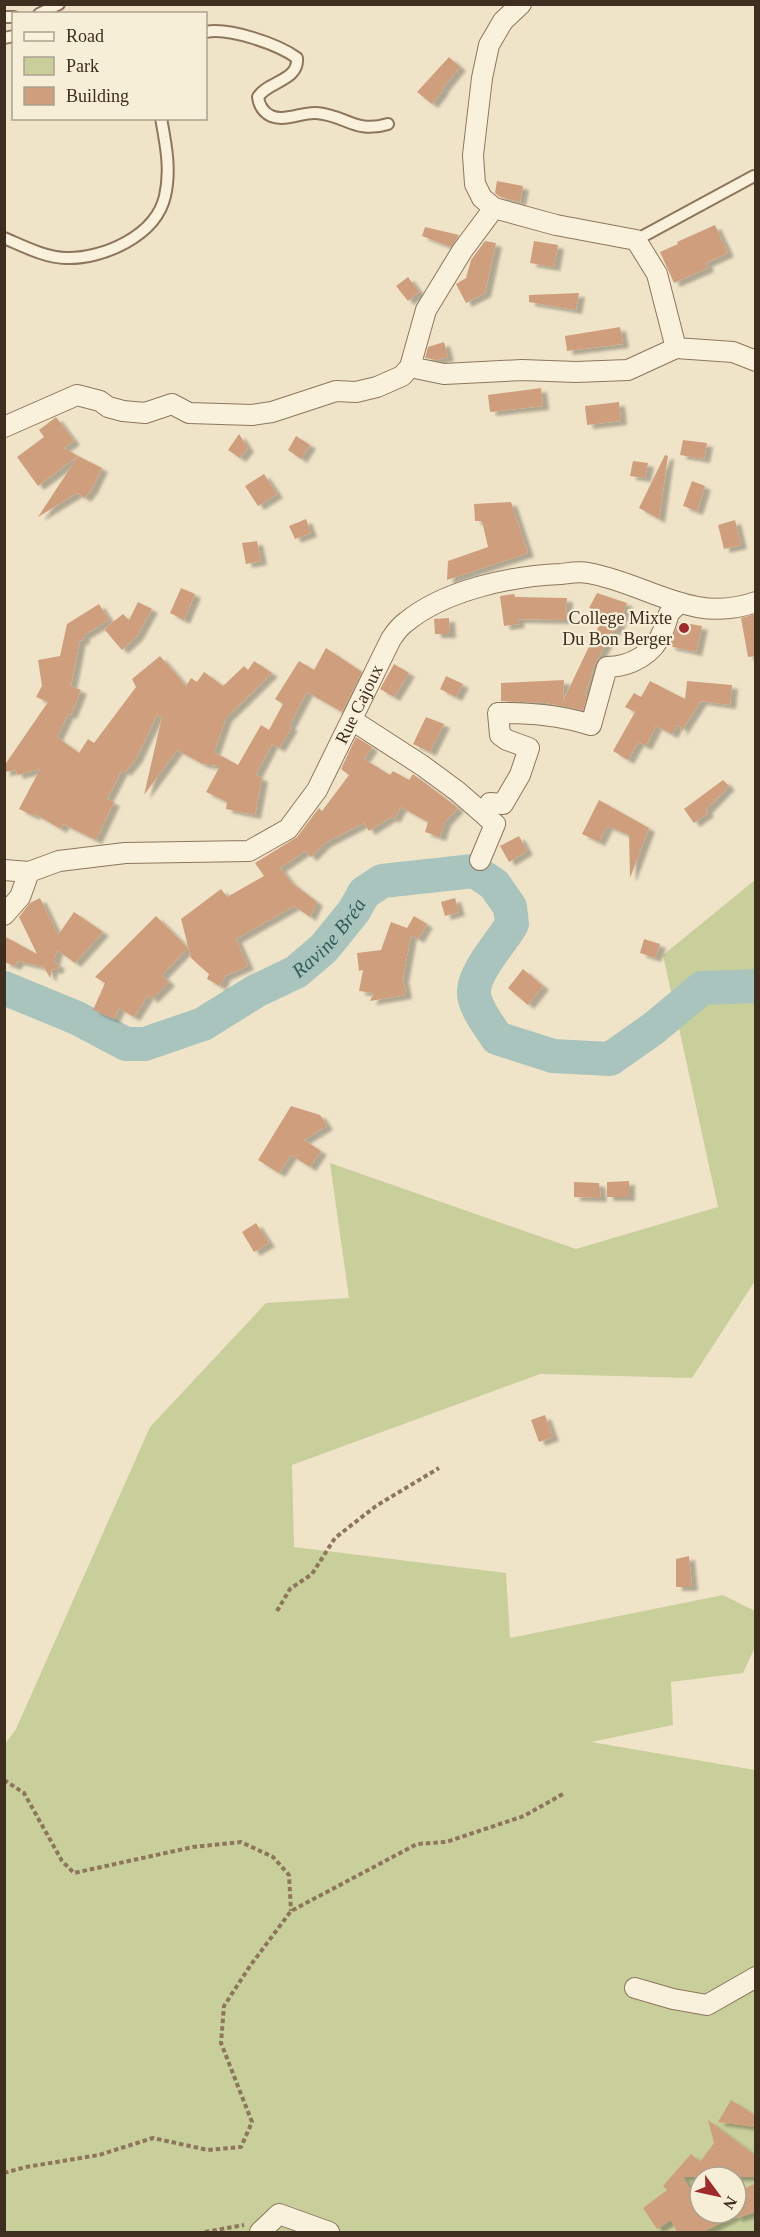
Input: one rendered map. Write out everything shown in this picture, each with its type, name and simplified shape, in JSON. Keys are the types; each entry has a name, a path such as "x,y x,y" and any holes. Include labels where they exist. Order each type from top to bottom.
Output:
{"street":[{"path":"521,4 503,21 489,45 482,78 473,154 475,184 482,198 494,208 556,225 636,240 657,274 676,348"},
{"path":"4,427 77,395 100,401 108,407 134,412 145,413 172,404 189,413 252,415 272,412 336,391 356,392 378,387 402,376 410,367 426,310 462,251 494,208"},
{"path":"410,367 444,374 522,370 576,372 628,370 676,348 733,352 756,361"},
{"name":"Rue Cajoux","path":"28,872 59,861 125,853 249,851 288,829 317,790 391,639 405,622 435,604 466,591 532,575 587,572 648,591 680,604 715,609 745,606 756,602"},
{"path":"488,818 487,810 490,803 503,804 520,775 529,748 500,735 498,713 535,713 566,717 591,725 607,667 627,665 649,650 663,632 668,613 680,604"},
{"path":"352,720 457,790 495,824 480,860"},
{"path":"4,870 28,872 20,897 4,915"},
{"path":"635,1988 707,2005 756,1977"},
{"path":"260,2232 279,2214 329,2232"}],"lane":[{"path":"43,12 59,4"},
{"path":"207,32 244,35 259,39 297,58 291,75 267,88 258,98 262,108 272,117 282,118 317,113 364,128 388,124"},
{"path":"4,238 64,259 91,255 120,244 140,233 155,218 165,198 169,163 162,120"},
{"path":"636,240 754,176"}],"path":[{"path":"277,1611 290,1589 312,1574 335,1538 376,1506 439,1468"},
{"path":"4,1780 24,1793 62,1861 74,1873 193,1847 241,1842 273,1857 289,1875 291,1911"},
{"path":"4,2173 99,2155 153,2138 208,2150 241,2147 252,2122 220,2043 224,2006 250,1966 291,1911 417,1844 446,1842 524,1816 563,1794"}],"green space":[{"path":"755,880 755,1281 692,1378 540,1374 292,1465 294,1547 506,1573 510,1638 723,1595 755,1611 755,1647 743,1673 671,1682 673,1725 591,1742 755,1770 755,2232 5,2232 5,1744 16,1729 150,1427 266,1303 349,1298 330,1163 576,1249 718,1207 663,955"}],"building":[{"path":"449,57 460,67 432,104 417,92"},
{"path":"497,181 523,186 520,202 500,197 495,193"},
{"path":"715,225 728,253 706,263 708,268 674,283 660,252"},
{"path":"425,227 459,235 451,247 422,236"},
{"path":"485,241 496,243 485,293 466,303 456,284 466,278 471,260"},
{"path":"534,241 558,245 554,267 530,263"},
{"path":"408,277 419,292 408,301 396,286"},
{"path":"579,293 576,310 529,302 529,295"},
{"path":"620,327 623,344 567,351 565,336"},
{"path":"444,342 448,357 437,360 425,358 428,347"},
{"path":"541,388 543,406 490,412 488,395"},
{"path":"619,402 621,421 587,425 585,406"},
{"path":"56,417 74,441 64,448 78,456 38,486 17,457 44,437 39,430"},
{"path":"239,434 248,448 240,458 228,450"},
{"path":"296,436 310,445 301,459 288,450"},
{"path":"683,440 707,443 704,459 680,455"},
{"path":"665,455 668,456 659,519 639,508"},
{"path":"78,456 102,468 92,489 85,498 77,493 38,517"},
{"path":"633,461 648,463 645,478 630,476"},
{"path":"264,474 277,494 258,506 245,486"},
{"path":"692,481 705,486 697,511 683,506"},
{"path":"511,502 528,553 447,580 448,561 488,547 482,521 475,521 474,504"},
{"path":"306,519 311,533 295,539 289,526"},
{"path":"735,520 741,545 724,549 718,525"},
{"path":"257,541 261,561 246,564 242,543"},
{"path":"181,588 195,594 184,620 170,613"},
{"path":"597,593 627,603 616,631 613,630 595,664 585,695 587,696 583,710 546,703 501,701 501,683 564,680 563,701 605,613 589,608"},
{"path":"514,594 515,597 567,598 566,620 518,619 519,624 504,626 500,596"},
{"path":"138,602 152,609 137,636 122,650 104,629 123,614 129,620"},
{"path":"99,604 109,620 84,635 83,641 80,640 71,686 81,690 71,715 68,714 57,737 79,753 88,739 94,743 136,687 132,679 160,656 186,686 191,678 197,682 204,672 223,686 244,666 248,670 254,661 272,673 226,718 214,752 238,765 261,725 269,730 283,704 275,699 299,661 314,670 326,648 362,672 342,712 307,692 289,726 292,727 279,748 272,744 256,775 262,778 255,815 226,809 227,802 206,792 220,766 203,764 177,750 144,795 162,717 157,715 136,759 125,772 122,770 107,799 114,802 96,840 63,824 61,829 35,814 34,816 19,809 40,769 17,775 16,770 4,772 4,766 48,702 36,697 42,686 38,660 60,656 67,624"},
{"path":"756,614 756,656 748,657 741,618"},
{"path":"449,618 450,634 435,634 434,619"},
{"path":"679,622 702,626 696,652 669,646"},
{"path":"394,664 409,673 394,697 380,689"},
{"path":"446,676 463,684 456,697 440,689"},
{"path":"650,681 685,699 687,681 732,685 730,705 701,701 680,733 681,727 677,725 672,734 656,726 646,746 638,742 628,760 613,751 635,712 625,707 634,693 641,697"},
{"path":"426,717 444,724 430,752 413,744"},
{"path":"356,737 372,747 364,759 390,775 393,771 409,780 413,774 458,808 445,822 440,837 425,832 428,822 401,807 394,819 391,817 369,831 364,823 325,843 311,857 305,851 280,868 291,882 317,902 310,917 294,906 236,939 248,966 225,976 220,986 207,979 209,974 191,958 181,919 221,889 227,897 264,876 255,863 297,837 319,808 322,811 349,775 341,769"},
{"path":"723,780 729,786 706,810 708,813 694,823 684,809"},
{"path":"599,800 649,828 630,878 629,835 607,826 599,842 582,834"},
{"path":"519,836 527,851 509,862 500,846"},
{"path":"40,898 58,935 74,912 103,932 75,963 57,950 54,962 59,965 57,970 52,969 50,978 44,967 18,961 15,966 4,962 4,936 37,954 19,917 30,903"},
{"path":"455,898 459,912 445,916 441,902"},
{"path":"156,916 188,948 162,975 169,982 152,999 148,995 134,1017 119,1008 114,1019 93,1010 105,983 95,977"},
{"path":"414,916 427,924 418,939 411,935 403,978 406,995 370,1001 374,993 359,991 363,970 359,971 357,953 381,950 391,922 407,928"},
{"path":"644,939 660,944 655,958 640,953"},
{"path":"523,969 543,986 528,1005 508,988"},
{"path":"291,1106 320,1115 327,1126 304,1140 321,1151 310,1167 291,1155 279,1173 258,1160"},
{"path":"629,1181 629,1197 607,1197 607,1182"},
{"path":"574,1182 599,1183 601,1198 574,1197"},
{"path":"256,1223 269,1243 254,1252 242,1232"},
{"path":"545,1415 553,1437 539,1442 531,1420"},
{"path":"689,1556 692,1587 676,1587 676,1559"},
{"path":"731,2100 756,2116 756,2127 718,2122"},
{"path":"708,2120 756,2156 756,2177 748,2177 748,2165 688,2165 688,2177 683,2177 688,2186 688,2225 717,2225 703,2232 677,2232 671,2220 657,2229 643,2208 667,2190 663,2186 691,2154 700,2162 714,2143"},
{"path":"756,2183 756,2212 748,2214 748,2187"}],"waterway":[{"name":"Ravine Bréa","path":"4,988 77,1018 126,1044 145,1044 203,1024 256,991 296,972 324,948 354,911 364,893 382,881 474,871 494,884 510,907 512,924 479,974 474,991 476,1003 497,1038 553,1056 610,1059 654,1028 702,988 756,986"}],"place":[{"name":"College Mixte Du Bon Berger","path":"684,628"}]}
